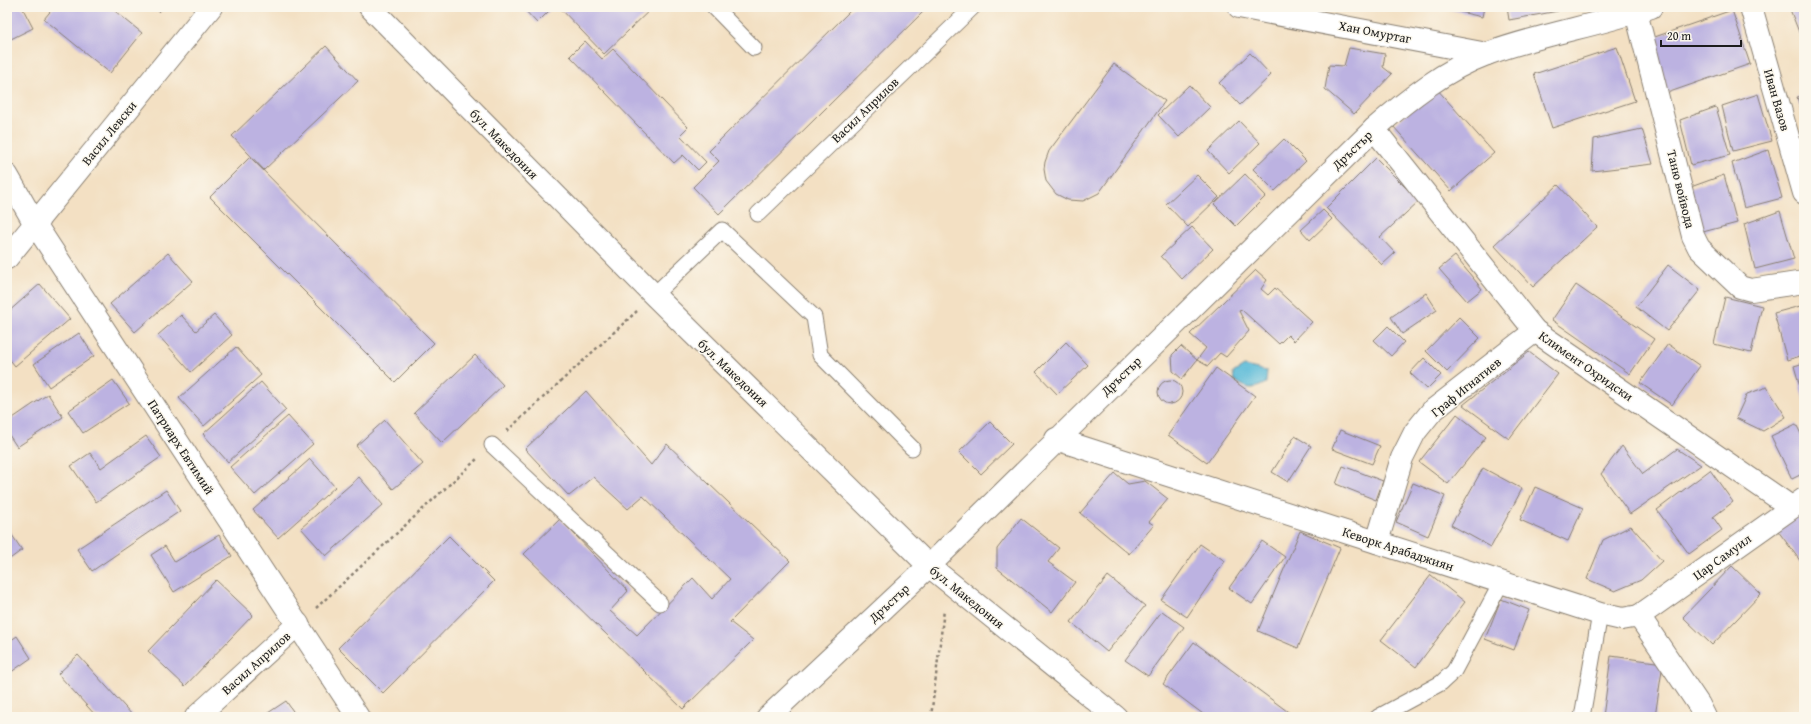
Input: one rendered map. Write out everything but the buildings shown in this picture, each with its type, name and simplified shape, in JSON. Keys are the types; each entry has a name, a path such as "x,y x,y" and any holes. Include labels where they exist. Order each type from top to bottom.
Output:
{"street":[{"name":"Васил Левски","path":"7,258 211,7"},
{"name":"бул. Македония","path":"370,7 654,296 929,566 1116,717"},
{"name":"Хан Омуртаг","path":"1239,7 1328,16 1486,54"},
{"name":"Иван Вазов","path":"1751,7 1804,193"},
{"name":"Дръстър","path":"768,717 929,566 1374,129 1409,98 1446,74 1486,54 1643,10"},
{"name":"Таню войвода","path":"1643,10 1693,236 1699,248 1740,287 1751,290 1804,282"},
{"name":"Климент Охридски","path":"1374,129 1535,331 1798,503"},
{"name":"Патриарх Евтимий","path":"7,175 34,224 358,717"},
{"name":"Граф Игнатиев","path":"1376,542 1402,458 1415,432 1432,411 1535,331"},
{"name":"Кеворк Арабаджиян","path":"1056,440 1600,614 1622,619 1639,616"},
{"name":"Цар Самуил","path":"1639,616 1798,503"},
{"path":"1639,616 1702,711"},
{"name":"Васил Априлов","path":"196,717 298,624"}],"lane":[{"path":"714,7 754,48"},
{"name":"Васил Априлов","path":"758,214 972,7"},
{"path":"654,296 722,230 814,317 820,355 912,448"},
{"path":"492,445 660,603"},
{"path":"1378,717 1442,683 1454,671 1501,582"},
{"path":"1582,717 1600,614"}],"path":[{"path":"931,717 948,582"}],"water":[{"path":"1244,366 1267,371 1266,383 1250,388 1234,380 1233,373"}]}
